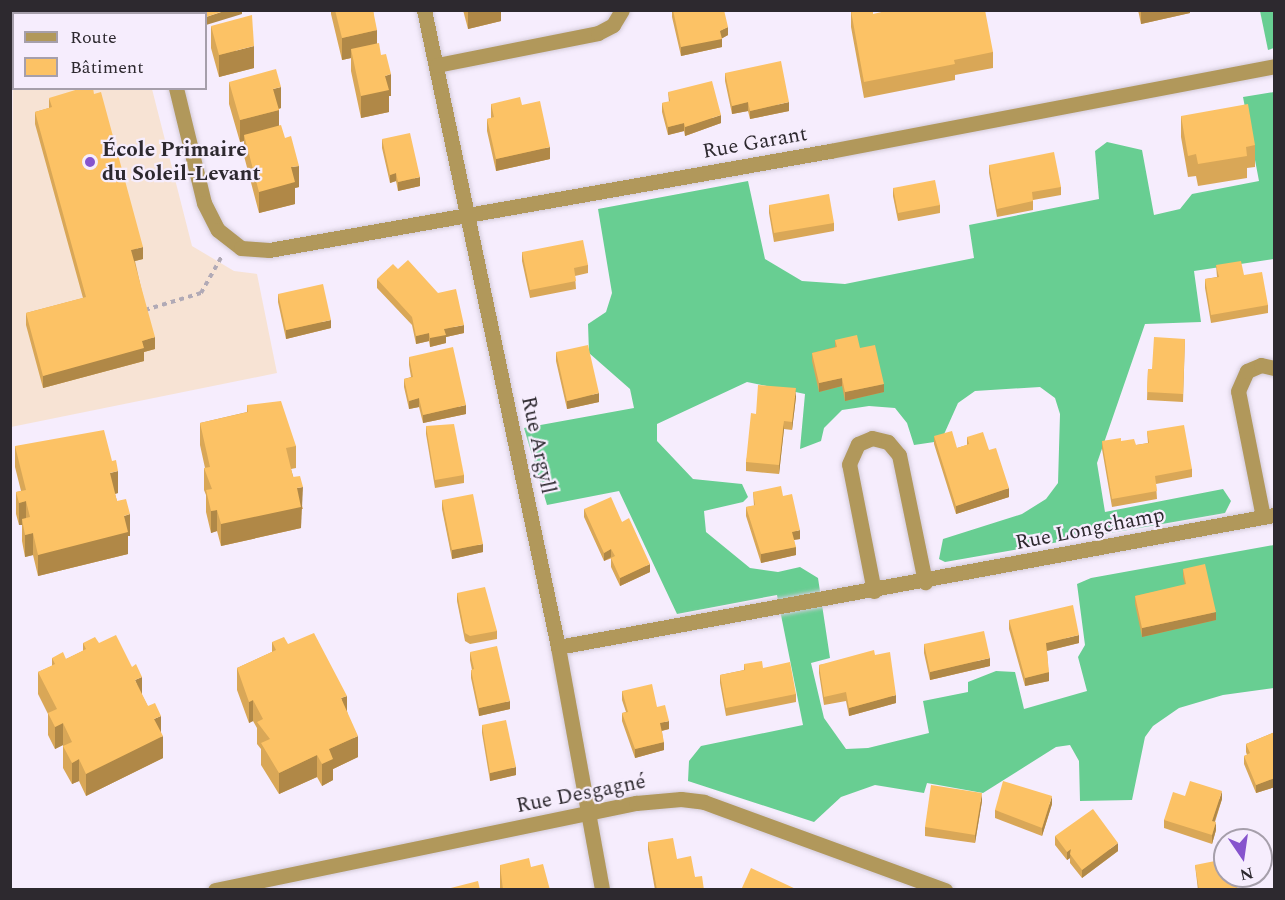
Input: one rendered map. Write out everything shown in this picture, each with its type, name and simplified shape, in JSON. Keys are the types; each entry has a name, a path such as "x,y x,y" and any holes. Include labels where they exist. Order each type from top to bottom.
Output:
{"street":[{"name":"Rue Argyll","path":"424,10 470,216 558,647 586,814 602,890"},
{"path":"437,65 598,33 613,26 621,10"},
{"name":"Rue Garant","path":"236,244 269,250 470,216 1275,66"},
{"path":"176,90 204,203 218,230 236,244"},
{"name":"Rue Longchamp","path":"558,647 925,582 1269,516 1238,391 1247,371 1261,365 1275,368"},
{"path":"874,591 849,464 858,444 872,438 888,442 899,455 925,582"},
{"name":"Rue Desgagné","path":"214,890 636,803 681,799 704,802 945,890"}],"path":[{"path":"145,310 201,293 236,244"}],"shaded area":[{"name":"École Primaire du Soleil-Levant","path":"13,90 152,90 192,246 234,271 257,274 277,373 11,427"}],"green space":[{"path":"1260,11 1274,11 1274,48 1268,50"},
{"path":"1274,92 1274,259 1194,271 1201,322 1145,324 1097,463 1105,512 1223,489 1231,501 1225,513 945,562 939,559 943,539 1022,514 1046,499 1058,483 1060,414 1055,398 1040,387 975,391 958,403 941,441 914,445 907,423 895,408 869,406 842,410 824,428 821,441 800,449 805,394 747,382 657,424 657,441 693,479 742,484 748,497 743,502 704,511 706,532 750,568 778,572 800,567 818,578 830,658 811,663 824,718 846,749 868,748 929,733 923,701 968,692 968,682 996,671 1015,672 1024,709 1087,691 1078,657 1085,645 1077,584 1091,578 1274,545 1274,688 1223,695 1179,708 1153,726 1145,737 1132,800 1080,801 1079,761 1070,745 1056,747 983,793 927,783 924,793 875,785 841,797 814,822 688,781 689,761 701,746 803,725 777,595 677,614 619,491 547,505 524,428 634,408 630,389 589,353 588,324 606,312 612,293 598,209 748,181 765,259 802,281 845,284 974,258 969,225 1099,199 1095,151 1107,142 1142,150 1154,215 1180,209 1192,194 1259,181 1243,97"}],"building":[{"path":"69,10 111,10 112,12 70,12"},
{"path":"204,10 227,10 207,17 207,12"},
{"path":"335,10 373,10 377,30 342,38"},
{"path":"673,10 724,10 728,27 720,31 722,39 681,47"},
{"path":"873,10 873,14 890,10 985,10 993,52 954,60 955,64 864,82 851,11"},
{"path":"252,15 254,46 219,55 211,26"},
{"path":"379,43 381,55 386,54 391,74 385,76 389,90 361,96 351,49"},
{"path":"781,61 789,102 750,111 748,102 732,106 725,73"},
{"path":"276,69 281,87 273,89 279,110 240,120 229,82"},
{"path":"712,81 721,115 685,127 684,123 668,127 662,103 670,101 668,92"},
{"path":"75,90 93,90 94,94 101,92 143,247 131,250 155,337 142,341 144,348 43,376 26,313 86,297 35,112 52,107 49,98"},
{"path":"520,97 522,105 540,101 550,147 496,159 487,119 494,117 491,104"},
{"path":"1248,104 1255,145 1246,147 1247,156 1198,164 1196,154 1188,156 1181,116"},
{"path":"281,125 285,138 291,136 299,166 291,167 295,182 259,192 244,135"},
{"path":"410,133 420,177 398,182 396,173 390,175 382,139"},
{"path":"1054,152 1061,187 1032,192 1033,201 997,209 989,165"},
{"path":"935,180 940,205 898,213 893,188"},
{"path":"829,194 834,223 774,233 769,205"},
{"path":"583,240 588,265 574,268 576,281 530,290 522,252"},
{"path":"408,260 438,293 456,289 464,325 444,329 446,335 430,338 429,333 416,336 412,317 377,279 393,264 398,269"},
{"path":"1241,261 1244,275 1262,272 1268,305 1211,315 1205,279 1219,277 1216,265"},
{"path":"323,284 331,320 286,330 278,294"},
{"path":"857,335 860,348 875,345 884,384 845,392 842,378 819,383 812,353 837,347 835,340"},
{"path":"1154,337 1185,339 1183,394 1147,392 1148,369 1152,369"},
{"path":"588,345 599,393 567,401 556,352"},
{"path":"453,347 466,405 423,415 419,398 409,401 404,379 413,377 409,357"},
{"path":"758,385 796,388 792,422 784,421 779,465 746,462 751,413 756,414"},
{"path":"281,401 296,446 286,448 293,477 300,476 303,487 297,488 301,507 221,524 217,510 211,511 206,490 212,489 204,468 210,467 200,423 248,412 247,405"},
{"path":"454,424 464,475 435,480 426,426"},
{"path":"1184,425 1192,469 1155,476 1157,491 1112,499 1102,441 1121,438 1121,441 1134,439 1136,445 1149,443 1147,431"},
{"path":"104,430 112,461 116,460 118,471 110,473 117,501 126,499 130,514 124,516 128,532 38,555 33,533 25,535 22,519 30,517 26,501 19,503 16,492 26,490 15,446"},
{"path":"952,431 957,448 969,444 967,437 983,432 989,450 996,448 1009,488 956,506 934,436"},
{"path":"781,486 783,496 792,494 800,530 792,532 796,547 761,554 746,507 755,505 753,492"},
{"path":"473,494 483,544 452,550 442,500"},
{"path":"611,497 622,522 629,518 650,564 620,578 611,558 615,556 611,549 604,553 584,509"},
{"path":"1205,564 1216,612 1142,628 1135,596 1186,584 1183,569"},
{"path":"485,587 497,631 470,636 465,633 457,593"},
{"path":"1073,605 1079,635 1046,643 1049,672 1025,678 1009,620"},
{"path":"984,631 990,658 930,672 924,644"},
{"path":"314,633 347,696 341,698 358,736 329,749 333,759 322,764 317,755 279,773 261,743 270,739 257,722 263,719 253,700 249,702 237,668 276,650 272,642 284,637 288,644"},
{"path":"116,635 132,667 136,664 142,677 135,680 148,706 155,703 161,716 154,719 163,736 86,774 79,759 72,763 63,746 72,742 63,723 55,727 48,713 57,709 38,672 55,664 52,658 63,652 66,659 86,649 83,643 95,637 99,643"},
{"path":"497,646 510,701 479,708 471,670 474,669 470,652"},
{"path":"874,650 875,655 890,652 896,695 849,708 846,692 824,697 819,665"},
{"path":"762,661 763,668 790,662 796,694 726,708 720,675 745,670 744,664"},
{"path":"652,684 657,707 665,705 669,721 660,723 664,742 635,749 622,713 628,712 622,691"},
{"path":"506,720 516,767 490,773 482,725"},
{"path":"1275,732 1275,778 1256,785 1244,756 1250,753 1246,744"},
{"path":"1003,781 1052,796 1042,828 995,810"},
{"path":"1190,781 1222,791 1212,821 1216,822 1212,835 1164,820 1173,792 1185,796"},
{"path":"931,785 982,793 975,835 925,827"},
{"path":"1093,809 1118,843 1082,870 1070,854 1071,849 1067,852 1055,836"},
{"path":"673,838 677,859 691,856 695,877 702,876 704,890 657,890 648,842"},
{"path":"529,858 531,867 543,864 550,890 503,890 500,865"},
{"path":"1213,861 1213,888 1238,888 1238,890 1199,890 1195,865"},
{"path":"751,868 798,890 741,890"},
{"path":"478,881 480,890 443,890"}],"place":[{"name":"École Primaire du Soleil-Levant","path":"90,162"}]}
